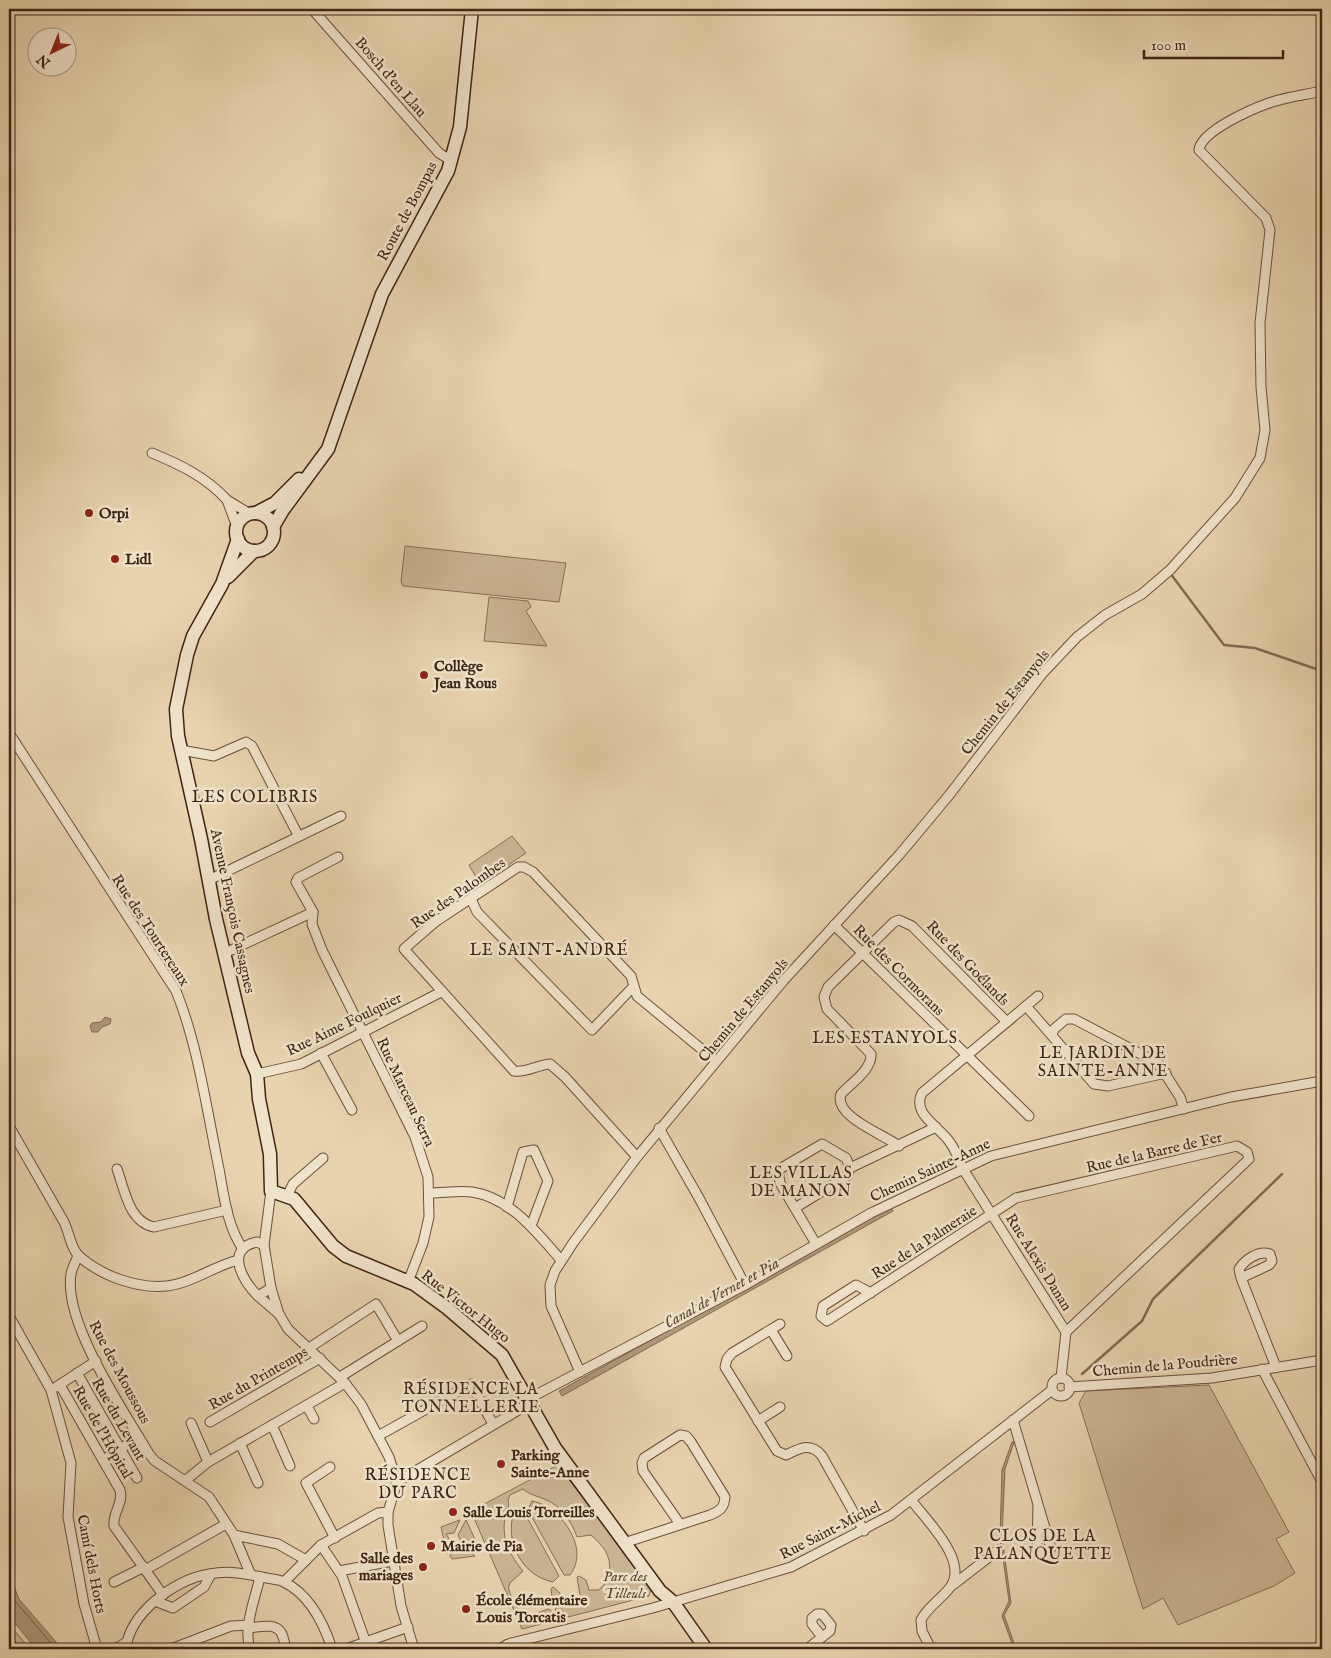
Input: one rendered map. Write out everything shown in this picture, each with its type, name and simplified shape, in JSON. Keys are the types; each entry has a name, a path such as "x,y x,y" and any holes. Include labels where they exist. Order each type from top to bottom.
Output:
{"main road":[{"name":"Route de Bompas","path":"274,527 283,510 328,449 382,294 435,199 452,161 460,127 472,9"},
{"name":"Route de Bompas","path":"253,514 274,503 300,477 338,422"},
{"path":"253,514 267,518 274,527 272,542 267,547 254,551 241,545 238,532 244,517 253,514"},
{"name":"Avenue François Cassagnes","path":"238,532 222,584 202,619 187,655 176,709 181,750 209,883 248,1053 257,1074 258,1098 270,1154 271,1191"},
{"name":"Avenue François Cassagnes","path":"222,584 254,551"},
{"name":"Rue Victor Hugo","path":"271,1191 294,1199 333,1246 346,1256 408,1282 447,1308 495,1347 509,1365 554,1448 660,1591 673,1602 706,1649"}],"street":[{"name":"Bosch d'en Llau","path":"312,9 439,153 452,161"},
{"name":"Chemin de Estanyols","path":"580,1372 551,1306 550,1285 561,1260 636,1157 784,980 950,794 1042,674 1077,637 1105,615 1142,594 1170,570 1235,498 1260,458 1265,430 1261,387 1260,323 1270,230 1266,218 1199,150 1200,144 1206,136 1243,115 1270,103 1322,91"},
{"path":"152,453 204,478 227,500 253,514"},
{"path":"227,500 238,532"},
{"name":"Rue des Tourtereaux","path":"9,733 176,991 183,1008 198,1071 227,1210 237,1241 243,1249"},
{"path":"181,750 214,756 240,743 246,742 252,746 298,835"},
{"path":"209,883 214,878 298,835 341,816"},
{"path":"225,953 313,912 296,882 298,878 338,856"},
{"name":"Rue des Palombes","path":"442,992 404,949 435,922 518,867 525,867 631,976 637,996 716,1061"},
{"path":"471,899 477,912 592,1030 633,987"},
{"name":"Rue Marceau Serra","path":"313,912 312,924 322,950 415,1137 428,1177 429,1217 423,1244 408,1282"},
{"name":"Rue des Goélands","path":"899,1146 848,1115 841,1108 839,1100 844,1090 872,1060 871,1054 827,1009 824,997 828,987 894,922 899,920 907,922 1006,1022"},
{"name":"Rue des Cormorans","path":"834,925 1029,1116"},
{"path":"442,992 514,1071 522,1072 537,1065 550,1064 565,1078 636,1157"},
{"name":"Rue Aime Foulquier","path":"257,1074 301,1064 442,992"},
{"path":"966,1056 1038,996"},
{"path":"1026,1006 1094,1084 1108,1086 1166,1073"},
{"path":"1052,1035 1054,1029 1066,1018 1074,1020 1158,1063 1166,1073 1184,1109"},
{"path":"321,1053 352,1110"},
{"name":"Rue Alexis Danan","path":"966,1056 922,1093 919,1099 921,1112 950,1142 963,1169 1066,1332 1061,1378"},
{"name":"Chemin Sainte-Anne","path":"397,1482 522,1408 528,1399 745,1285 871,1213 990,1156 1019,1147 1231,1097 1322,1081"},
{"path":"9,1126 65,1224 78,1256 110,1275 152,1287 184,1282 220,1265 238,1260"},
{"path":"850,1168 936,1127"},
{"path":"659,1128 745,1285"},
{"path":"795,1208 847,1176 850,1168 846,1158 822,1144 778,1170 780,1183 816,1244"},
{"name":"Rue de la Barre de Fer","path":"992,1213 1021,1197 1237,1146 1247,1152 1249,1159 1066,1332"},
{"path":"507,1207 523,1152 534,1150 548,1181 531,1226"},
{"path":"287,1196 294,1184 323,1158"},
{"path":"117,1169 134,1216 144,1225 154,1227 227,1210"},
{"path":"271,1191 264,1245 271,1288 278,1314"},
{"path":"429,1193 472,1192 507,1207 531,1226 561,1260"},
{"name":"Rue de la Palmeraie","path":"871,1293 856,1285 849,1288 823,1306 821,1316 827,1321 871,1293 992,1213"},
{"path":"264,1245 257,1242 243,1249 238,1260 238,1265 250,1288 278,1314 288,1329 342,1380 361,1404 390,1457 397,1482 388,1512 393,1561 401,1606 414,1649"},
{"name":"Rue des Moussous","path":"78,1256 71,1274 73,1299 78,1324 96,1361 139,1437 155,1461 209,1497 234,1535 250,1574"},
{"path":"1241,1278 1276,1367"},
{"path":"258,1296 271,1288"},
{"path":"309,1348 376,1304 398,1341"},
{"name":"Camí dels Horts","path":"9,1316 56,1387 71,1463 68,1517 84,1604 97,1649"},
{"path":"780,1324 732,1353 727,1359 725,1367 780,1454 786,1455 800,1447 817,1449 864,1531"},
{"path":"186,1480 208,1462 307,1406 422,1326"},
{"path":"771,1330 786,1356"},
{"name":"Rue du Printemps","path":"210,1422 320,1358"},
{"name":"Chemin de la Poudrière","path":"1070,1387 1212,1378 1322,1360"},
{"path":"56,1387 96,1361"},
{"path":"1262,1370 1322,1482"},
{"name":"Rue du Levant","path":"77,1373 122,1448 137,1478"},
{"path":"1061,1378 1067,1381 1070,1387 1068,1392 1062,1396 1056,1395 1052,1390 1055,1380 1061,1378"},
{"path":"378,1436 471,1384 493,1424"},
{"name":"Rue de l'Hôpital","path":"56,1387 103,1460 122,1498 113,1521 114,1526 163,1595"},
{"name":"Rue Saint-Michel","path":"500,1649 508,1644 673,1602 791,1567 864,1531 912,1501 1052,1390"},
{"path":"307,1406 314,1419"},
{"path":"758,1421 780,1407"},
{"path":"1013,1420 1038,1505"},
{"path":"191,1423 208,1462"},
{"path":"272,1425 290,1466"},
{"path":"624,1543 720,1511 725,1505 725,1496 691,1442 686,1436 680,1435 644,1458 642,1463 643,1470 680,1524"},
{"path":"103,1460 139,1437"},
{"path":"240,1443 258,1483"},
{"path":"330,1467 306,1483 335,1538"},
{"path":"912,1501 952,1555 956,1568 955,1579 950,1588"},
{"path":"284,1582 321,1545 378,1513 388,1512"},
{"path":"114,1582 145,1569 226,1524"},
{"path":"234,1535 278,1544 306,1560"},
{"path":"321,1545 339,1572 366,1643"},
{"path":"932,1649 922,1631 921,1620 924,1614 950,1588 998,1550"},
{"path":"339,1572 393,1561"},
{"path":"115,1649 128,1646 132,1626 163,1595 187,1581 211,1574 240,1572 284,1582 314,1610 324,1625 332,1649"},
{"path":"155,1601 173,1608 204,1587 211,1574"},
{"path":"248,1645 249,1627 260,1577"},
{"path":"171,1649 231,1626 272,1626 277,1628 283,1635 287,1649"},
{"path":"346,1649 408,1628"},
{"path":"806,1649 822,1637"}],"green space":[{"path":"405,546 566,563 559,602 403,586 401,582"},
{"path":"489,597 528,601 531,607 526,611 547,646 484,641"},
{"path":"512,836 526,853 480,884 469,865"},
{"path":"1209,1385 1289,1532 1276,1539 1295,1573 1274,1586 1178,1625 1163,1598 1143,1609 1079,1403 1086,1391"},
{"name":"Parc des Tilleuls","path":"558,1465 651,1589 649,1596 522,1629 471,1511","holes":["523,1489 560,1509 572,1525 577,1537 591,1535 605,1550 609,1561 608,1580 599,1590 589,1590 586,1580 579,1576 577,1577 580,1595 576,1602 569,1601 553,1587 551,1589 552,1596 558,1602 554,1614 549,1609 531,1615 523,1614 519,1611 509,1591 510,1583 523,1571 508,1547 504,1526 510,1495"]},
{"name":"Parc des Tilleuls","path":"532,1501 553,1511 562,1519 575,1541 576,1564 570,1575 564,1575 528,1510"},
{"name":"Parc des Tilleuls","path":"518,1510 524,1512 559,1576 553,1582 532,1573 518,1556 512,1534 512,1523 514,1512"},
{"path":"460,1520 454,1533 446,1534 452,1543 447,1554 441,1527"},
{"path":"466,1520 479,1548 476,1551 460,1539 458,1535"},
{"path":"455,1543 458,1543 475,1556 452,1559 450,1556"},
{"path":"9,1624 30,1649 9,1649"}],"water":[{"path":"105,1017 111,1019 110,1024 102,1027 98,1032 92,1032 90,1026 92,1023 101,1022"},
{"path":"891,1207 893,1211 562,1396 559,1391"},
{"path":"1012,1442 1014,1442 1005,1469 1002,1537 1011,1603 1004,1615 1016,1649 1014,1649 1002,1616 1009,1601 1000,1537 1002,1470"},
{"path":"9,1574 19,1599 62,1649 36,1649 9,1616"}],"waterway":[{"path":"1170,573 1224,645 1255,648 1322,671"},
{"path":"1082,1374 1142,1321 1153,1299 1282,1174"}],"place":[{"name":"Orpi","path":"89,513"},
{"name":"Lidl","path":"115,559"},
{"name":"Collège Jean Rous","path":"424,675"},
{"name":"Parking Sainte-Anne","path":"501,1464"},
{"name":"Salle Louis Torreilles","path":"453,1512"},
{"name":"Mairie de Pia","path":"431,1546"},
{"name":"Salle des mariages","path":"423,1567"},
{"name":"École élémentaire Louis Torcatis","path":"466,1609"}],"district":[{"name":"LES COLIBRIS","path":"255,796"},
{"name":"LE SAINT-ANDRÉ","path":"549,949"},
{"name":"LES ESTANYOLS","path":"885,1037"},
{"name":"LE JARDIN DE SAINTE-ANNE","path":"1103,1061"},
{"name":"LES VILLAS DE MANON","path":"801,1181"},
{"name":"RÉSIDENCE LA TONNELLERIE","path":"471,1397"},
{"name":"RÉSIDENCE DU PARC","path":"418,1483"},
{"name":"CLOS DE LA PALANQUETTE","path":"1043,1544"}],"water label":[{"name":"Canal de Vernet et Pia","path":"721,1292"}]}
